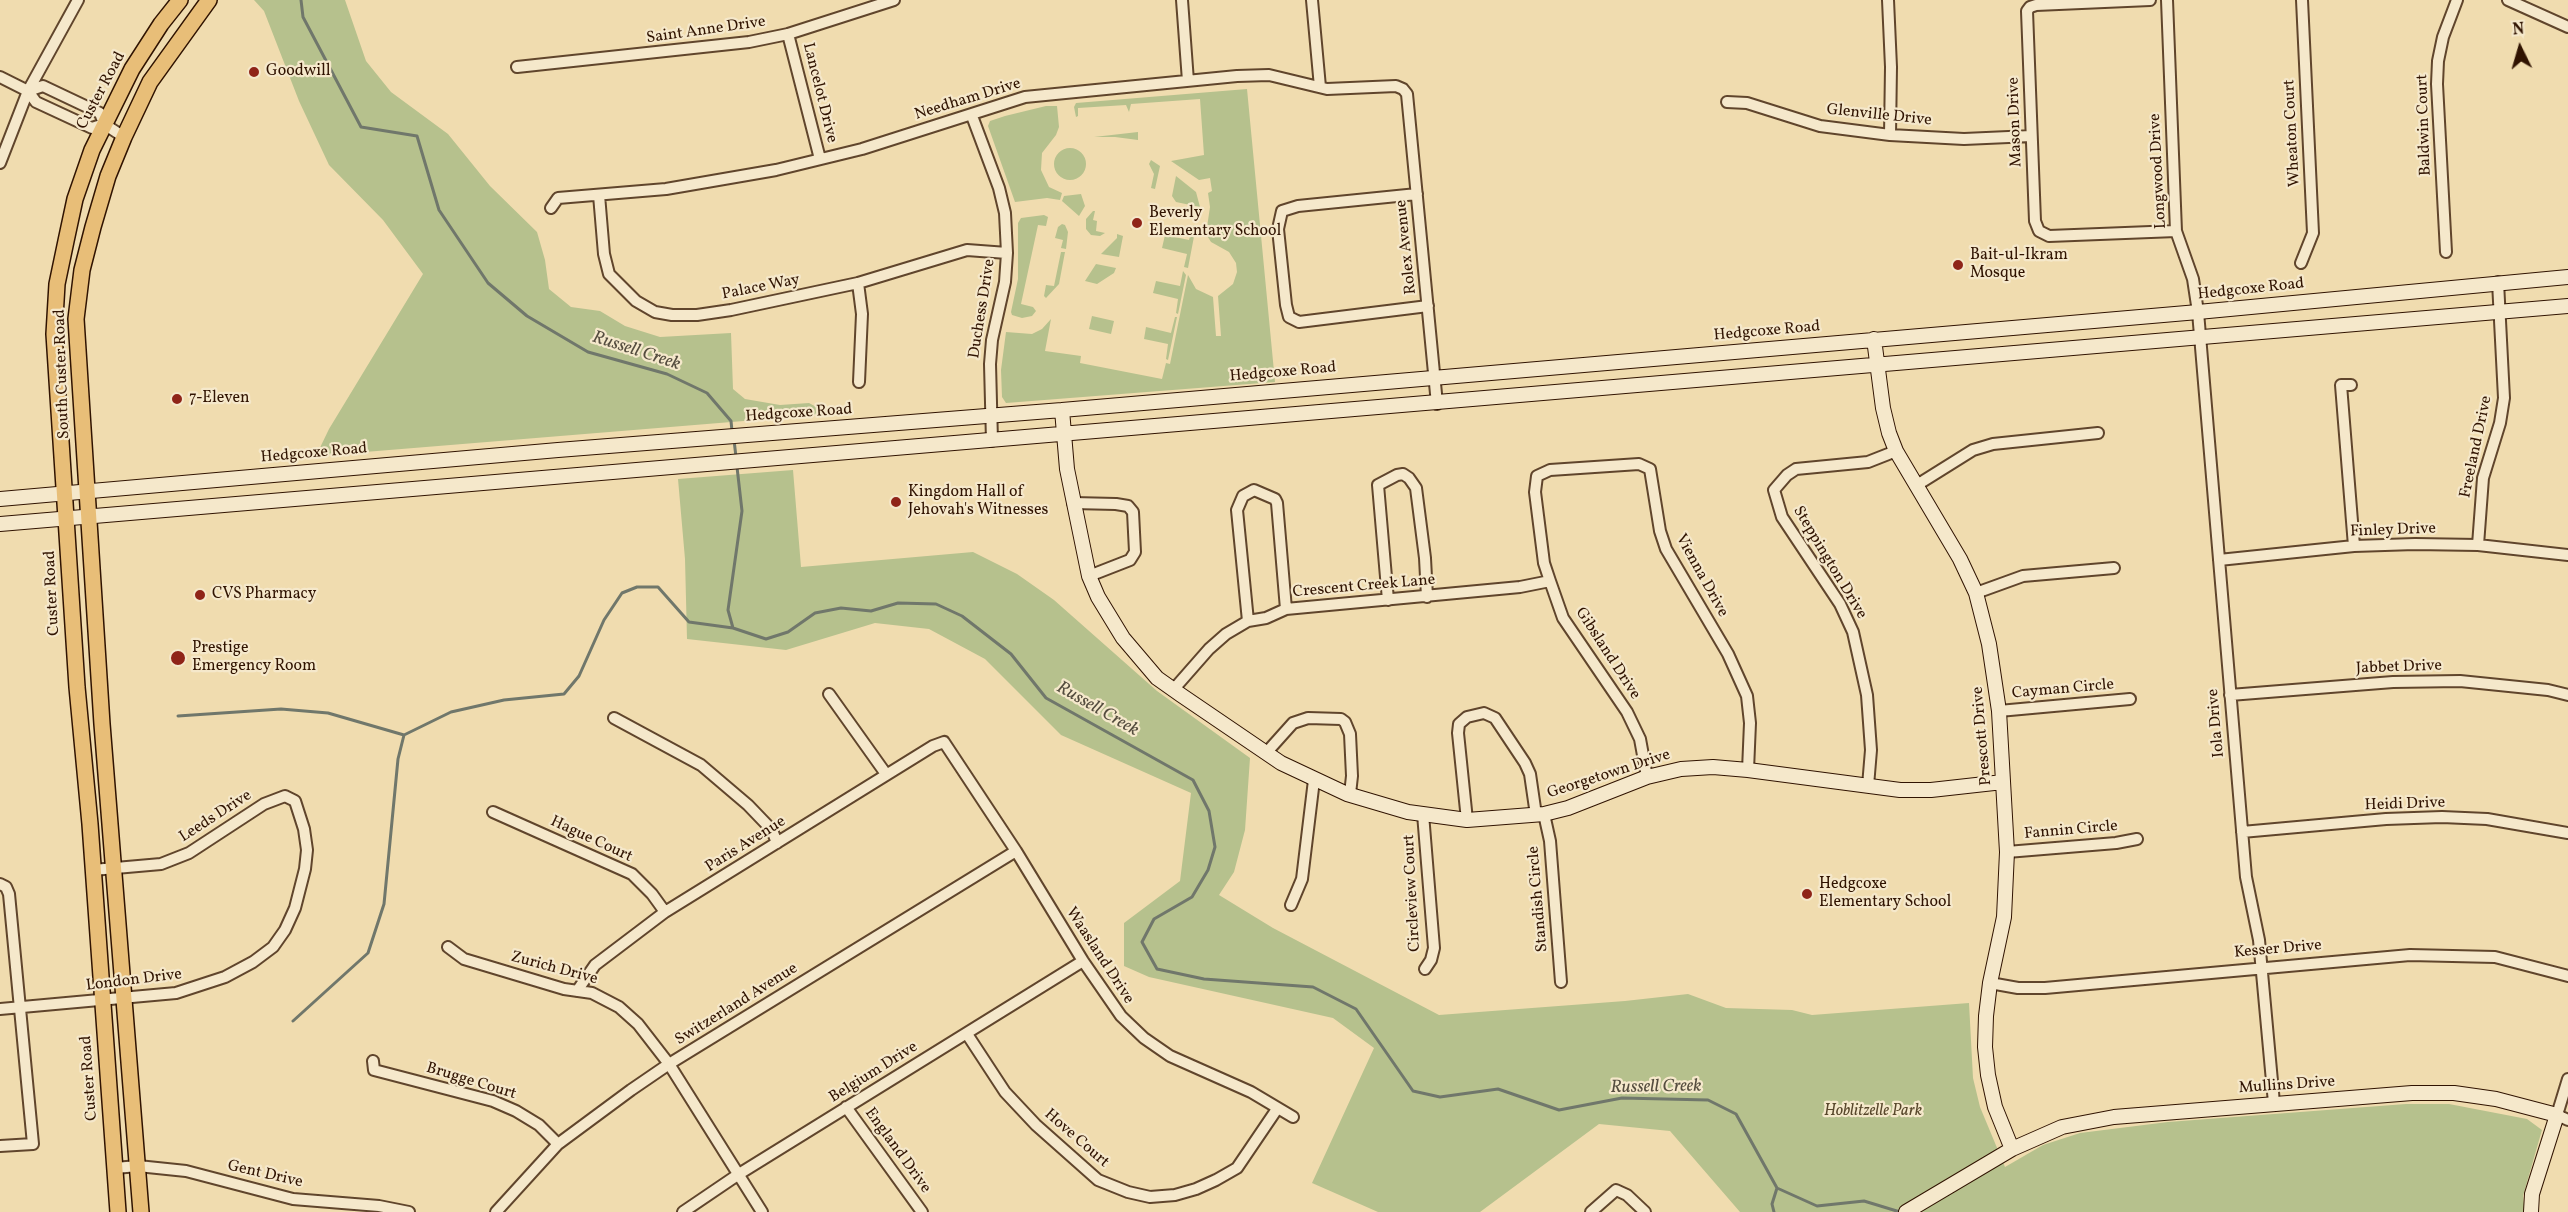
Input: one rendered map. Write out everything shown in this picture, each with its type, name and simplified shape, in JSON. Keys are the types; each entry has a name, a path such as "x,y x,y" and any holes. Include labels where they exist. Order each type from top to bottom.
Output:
{"main road":[{"name":"Custer Road","path":"118,1212 77,687 54,333 57,284 75,199 92,150 132,69 161,24 180,0"},
{"name":"South Custer Road","path":"86,490 76,319 82,270 108,176 124,137 150,82 208,0"},
{"name":"Hedgcoxe Road","path":"0,499 2198,312 2568,277"},
{"path":"0,524 1437,404 2568,306"},
{"name":"Prescott Drive","path":"1874,339 1888,433 1896,451 1960,559 1976,592 1989,644 1999,711 2007,852 2004,917 1990,983 1986,1016 1988,1075 1995,1107 2012,1149"},
{"name":"Georgetown Drive","path":"1062,410 1073,503 1089,576 1115,627 1138,658 1157,678 1281,763 1314,780 1350,794 1423,814 1467,820 1540,814 1568,808 1647,777 1681,769 1713,767 1868,786 1932,790 2003,782"},
{"path":"558,450 559,477"},
{"path":"339,469 341,496"},
{"path":"86,490 141,1212"},
{"path":"77,687 99,684"},
{"name":"Mullins Drive","path":"1906,1212 2012,1149 2062,1127 2114,1117 2412,1093 2454,1093 2496,1099 2562,1118"},
{"path":"2531,1212 2532,1194 2562,1118"}],"street":[{"path":"0,163 28,91 78,0"},
{"name":"Saint Anne Drive","path":"517,67 695,49 788,34 894,0"},
{"path":"1182,0 1188,81"},
{"path":"1312,0 1320,87"},
{"path":"1888,0 1891,77 1890,135"},
{"name":"Mason Drive","path":"2150,0 2044,4 2030,7 2027,18 2035,221 2036,226 2044,234 2176,231"},
{"name":"Longwood Drive","path":"2167,0 2176,231 2193,279 2200,338"},
{"name":"Wheaton Court","path":"2301,263 2313,233 2302,0"},
{"name":"Baldwin Court","path":"2446,252 2437,84 2438,61 2443,37 2457,0"},
{"path":"2508,0 2568,27"},
{"name":"Lancelot Drive","path":"788,34 820,159"},
{"name":"Needham Drive","path":"551,207 558,198 666,189 776,170 862,149 972,116 1024,97 1237,76 1269,75 1327,89 1396,86 1403,89"},
{"path":"0,77 28,91 36,102 92,128 104,124"},
{"path":"28,91 43,86 100,113 104,124 124,137"},
{"name":"Rolex Avenue","path":"1403,89 1407,94 1437,404"},
{"name":"Glenville Drive","path":"1727,102 1748,103 1820,126 1890,135 1964,139 2031,136"},
{"name":"Duchess Drive","path":"972,116 999,188 1005,213 1007,253 1005,282 992,340 992,441"},
{"name":"Palace Way","path":"599,195 604,254 609,274 636,301 655,312 672,315 697,315 858,283 966,250 1007,253"},
{"path":"1417,195 1298,206 1282,212 1278,229 1289,317 1299,322 1428,306"},
{"name":"Freeland Drive","path":"2478,545 2482,478 2502,411 2498,282"},
{"path":"858,283 862,314 859,382"},
{"name":"Iola Drive","path":"2200,338 2246,878 2259,940 2274,1103"},
{"path":"2351,385 2341,386 2354,546"},
{"path":"1917,485 1972,450 1993,444 2098,433"},
{"name":"Steppington Drive","path":"1868,786 1870,750 1867,695 1853,632 1840,604 1782,517 1774,490 1787,474 1796,469 1868,462 1896,451"},
{"name":"Vienna Drive","path":"1537,476 1550,470 1639,464 1650,469 1660,531 1666,549 1728,654 1746,696 1750,723 1748,770"},
{"path":"1388,600 1378,485 1402,474 1409,478 1416,488 1425,558 1427,597"},
{"name":"Gibsland Drive","path":"1537,476 1537,504 1544,562 1563,618 1627,712 1640,739 1647,777"},
{"path":"1248,621 1237,510 1243,496 1254,490 1275,499 1277,503 1286,609"},
{"path":"1073,503 1116,504 1128,506 1132,512 1135,552 1130,560 1089,576"},
{"name":"Finley Drive","path":"2218,560 2354,546 2415,543 2542,550 2568,555"},
{"path":"1976,592 2023,576 2114,568"},
{"name":"Crescent Creek Lane","path":"1173,690 1209,649 1226,634 1248,621 1266,618 1286,609 1427,597 1520,587 1550,581"},
{"name":"Jabbet Drive","path":"2230,695 2393,682 2460,681 2568,694"},
{"path":"829,694 886,774"},
{"name":"Cayman Circle","path":"1999,711 2130,699"},
{"name":"Standish Circle","path":"1467,820 1459,724 1467,717 1484,713 1495,718 1525,763 1550,841 1561,982"},
{"path":"614,718 701,765 772,830 777,843"},
{"path":"1267,752 1293,723 1308,718 1341,719 1349,728 1350,734 1352,776 1350,794"},
{"name":"Paris Avenue","path":"577,991 595,965 665,912 886,774 933,746 944,742"},
{"name":"Waasland Drive","path":"944,742 1120,1016 1144,1038 1170,1056 1251,1092 1293,1117"},
{"path":"1291,905 1302,879 1314,780"},
{"name":"Leeds Drive","path":"93,870 161,864 189,853 264,804 285,796"},
{"name":"London Drive","path":"0,1009 176,993 201,987 253,962 273,947 285,930 300,892 307,850 300,811 295,801 285,796"},
{"name":"Hague Court","path":"493,812 632,874 652,894 665,912"},
{"name":"Circleview Court","path":"1423,814 1434,948 1431,960 1425,969"},
{"name":"Heidi Drive","path":"2242,832 2386,819 2442,817 2487,819 2568,833"},
{"name":"Fannin Circle","path":"2007,852 2116,843 2137,839"},
{"name":"Switzerland Avenue","path":"496,1212 558,1144 669,1064 1016,851"},
{"path":"0,1146 33,1144 9,894 3,885"},
{"name":"Zurich Drive","path":"448,947 464,959 564,989 592,993 619,1007 638,1024 669,1064 762,1212"},
{"name":"Kesser Drive","path":"1990,983 2018,988 2045,988 2410,955 2495,957 2568,976"},
{"name":"Belgium Drive","path":"683,1212 739,1174 1083,961"},
{"name":"Hove Court","path":"967,1034 1005,1092 1036,1125 1098,1180 1128,1192 1150,1197 1175,1195 1216,1180 1237,1168 1277,1108"},
{"name":"Brugge Court","path":"373,1061 374,1070 494,1101 539,1125 558,1144"},
{"path":"2562,1118 2568,1079"},
{"name":"England Drive","path":"846,1107 922,1212"},
{"name":"Gent Drive","path":"115,1167 138,1166 186,1171 293,1199 379,1206 409,1212"},
{"path":"1591,1212 1616,1190 1627,1194 1645,1212"}],"green space":[{"path":"254,0 345,0 366,61 391,92 448,134 490,186 537,232 545,260 549,289 571,307 600,311 625,326 660,337 731,333 733,389 745,399 780,405 809,403 829,414 316,456 329,429 423,274 383,220 329,165 299,101 264,11"},
{"path":"1247,89 1275,382 1006,403 1002,397 1001,370 1006,332 1032,334 1042,329 1051,319 1045,351 1081,356 1080,363 1162,379 1166,363 1170,364 1188,275 1196,289 1213,297 1216,336 1221,336 1218,296 1233,284 1237,272 1236,263 1229,252 1211,242 1206,234 1210,207 1208,193 1212,191 1210,178 1199,180 1171,161 1204,155 1200,99 1131,104 1129,112 1126,105 1078,108 1076,117 1074,107 1076,103"},
{"path":"1046,106 1057,106 1059,127 1056,135 1042,153 1041,170 1049,187 1062,193 1060,200 1047,198 1015,202 988,126 990,121"},
{"path":"1138,132 1138,140 1094,137"},
{"path":"1070,148 1081,153 1086,164 1081,175 1070,180 1059,175 1054,164 1059,153"},
{"path":"1151,160 1160,166 1155,189 1151,188 1154,174 1149,164"},
{"path":"1176,176 1196,192 1200,207 1176,202 1172,196"},
{"path":"1081,194 1085,206 1079,216 1062,201 1064,196"},
{"path":"1095,211 1093,220 1097,221 1096,231 1105,233 1100,236 1091,235 1086,229 1086,219"},
{"path":"1044,215 1048,217 1046,226 1038,225 1021,304 1033,307 1036,311 1032,316 1022,318 1012,315 1011,312 1018,279 1018,223 1021,218"},
{"path":"1062,224 1068,232 1066,249 1061,248 1063,240 1055,238 1058,227"},
{"path":"1193,225 1196,226 1188,268 1184,267 1187,254 1162,248 1165,235 1189,240"},
{"path":"1117,234 1123,236 1119,257 1101,254 1117,238"},
{"path":"1061,252 1065,252 1059,284 1046,298 1044,296 1046,285 1054,286"},
{"path":"1096,264 1116,268 1114,273 1097,284 1085,281"},
{"path":"1183,271 1186,275 1178,314 1176,313 1178,299 1153,293 1156,281 1180,286"},
{"path":"1092,316 1114,321 1111,334 1089,329"},
{"path":"1175,317 1177,317 1168,360 1166,359 1168,344 1144,339 1146,327 1171,333"},
{"name":"Hoblitzelle Park","path":"793,470 801,567 973,552 1017,574 1054,600 1157,691 1250,758 1245,830 1234,872 1219,895 1273,928 1439,1015 1688,994 1726,1008 1792,1010 1812,1015 1969,1003 1973,1078 1980,1107 2005,1167 2043,1145 2080,1133 2168,1122 2406,1104 2449,1104 2527,1119 2542,1130 2523,1196 2525,1212 1740,1212 1670,1131 1599,1124 1480,1212 1378,1212 1312,1183 1374,1048 1333,1018 1149,977 1124,966 1124,923 1180,881 1191,793 1061,735 985,659 929,629 875,623 786,650 687,639 685,559 678,479"}],"waterway":[{"name":"Russell Creek","path":"301,0 303,17 361,127 417,136 439,210 488,283 527,316 588,352 667,374 707,393 731,421 732,431"},
{"name":"Russell Creek","path":"734,440 736,457"},
{"name":"Russell Creek","path":"733,628 728,610 742,511 737,467"},
{"name":"Russell Creek","path":"178,716 281,709 328,713 404,735 451,712 504,700 564,694 579,676 604,620 622,593 637,587 658,587 689,622 733,628 766,639 788,632 815,613 841,608 871,611 898,603 936,604 962,616 1011,654 1046,698 1193,780 1209,811 1215,847 1208,870 1192,897 1154,919 1142,942 1157,969 1204,979 1313,987 1356,1009 1413,1091 1440,1097 1498,1089 1559,1110 1622,1098 1708,1100 1736,1114 1777,1188 1817,1206 1864,1201 1900,1212"},
{"path":"293,1021 368,953 384,904 398,759 404,735"},
{"path":"1774,1212 1772,1204 1777,1188"}],"place":[{"name":"Goodwill","path":"254,72"},
{"name":"Beverly Elementary School","path":"1137,223"},
{"name":"Bait-ul-Ikram Mosque","path":"1958,265"},
{"name":"7-Eleven","path":"177,399"},
{"name":"Kingdom Hall of Jehovah's Witnesses","path":"896,502"},
{"name":"CVS Pharmacy","path":"200,595"},
{"name":"Prestige Emergency Room","path":"178,658"},
{"name":"Hedgcoxe Elementary School","path":"1807,894"}]}
